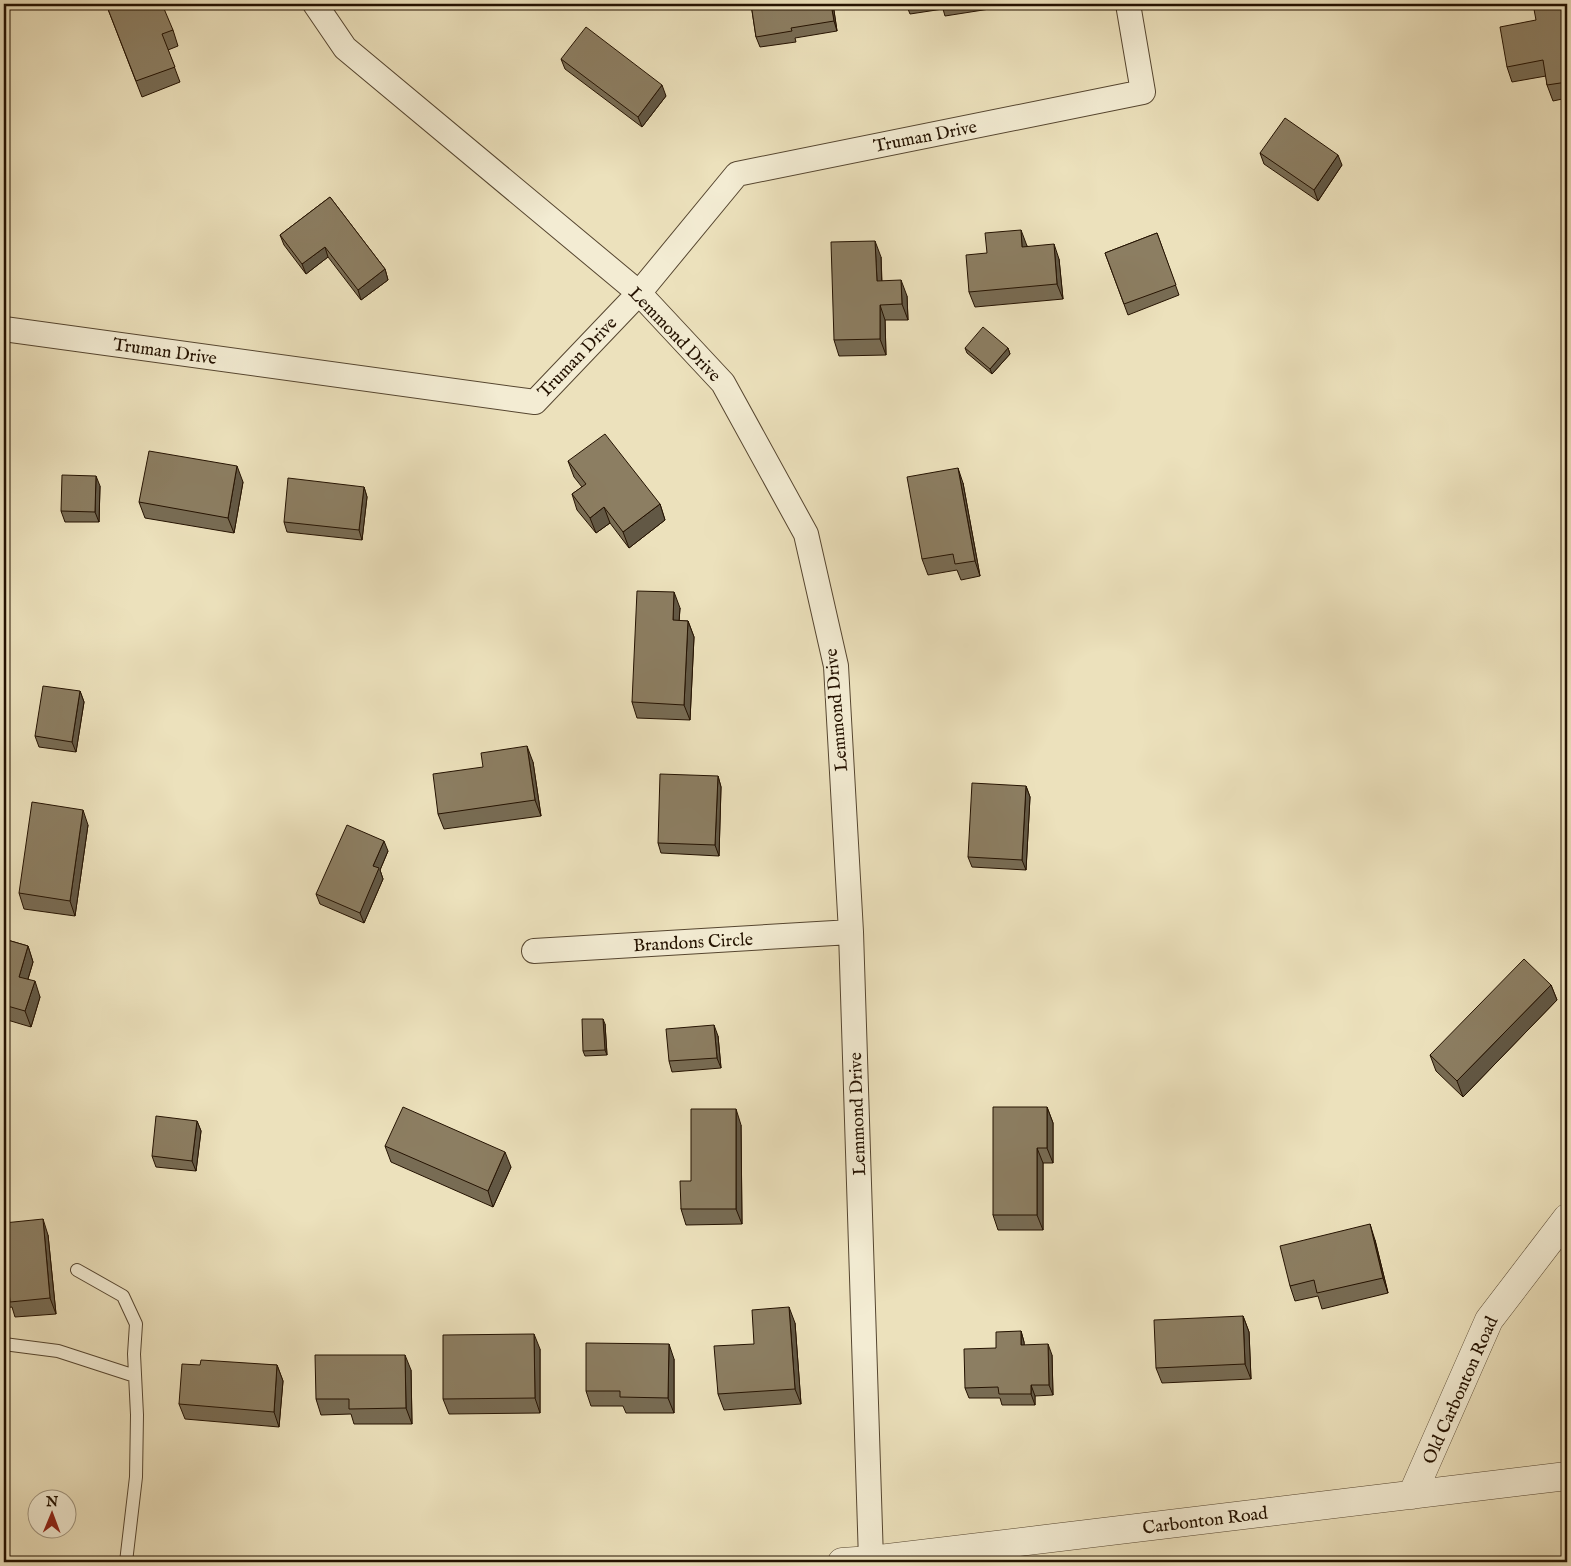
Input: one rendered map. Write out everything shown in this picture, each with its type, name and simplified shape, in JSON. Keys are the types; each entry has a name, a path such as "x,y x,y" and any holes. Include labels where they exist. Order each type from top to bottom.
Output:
{"street":[{"name":"Lemmond Drive","path":"315,4 345,48 639,294 723,383 806,534 836,666 851,932 871,1560"},
{"name":"Truman Drive","path":"4,329 535,402 639,294 737,174 1143,92 1128,4"},
{"name":"Brandons Circle","path":"534,951 851,932"},
{"name":"Old Carbonton Road","path":"1412,1495 1489,1320 1567,1218"},
{"name":"Carbonton Road","path":"842,1562 1567,1476"}],"lane":[{"path":"76,1270 123,1296 136,1324 134,1354 137,1416 136,1477 126,1562"},
{"path":"4,1344 58,1351 136,1376"}],"building":[{"path":"106,4 162,4 173,30 162,34 175,67 136,81"},
{"path":"751,4 831,4 834,21 791,28 792,31 756,37"},
{"path":"1533,4 1567,4 1567,82 1547,85 1543,60 1507,67 1500,27 1536,20"},
{"path":"586,27 662,85 638,117 561,59"},
{"path":"1285,118 1338,155 1314,190 1260,153"},
{"path":"330,197 385,269 358,290 325,247 302,264 280,235"},
{"path":"1021,230 1022,247 1054,244 1057,284 969,292 966,255 987,253 985,233"},
{"path":"1157,233 1176,285 1124,304 1105,253"},
{"path":"875,241 877,281 901,280 902,304 880,305 880,339 834,340 831,242"},
{"path":"983,327 1008,348 990,369 965,348"},
{"path":"605,434 660,504 623,532 604,507 590,518 572,494 586,484 568,461"},
{"path":"149,451 237,466 228,518 139,502"},
{"path":"958,468 975,561 955,564 953,554 922,559 907,477"},
{"path":"62,475 96,476 95,512 61,511"},
{"path":"288,478 364,487 359,530 284,522"},
{"path":"637,591 674,592 673,620 688,621 684,705 632,702"},
{"path":"43,686 80,691 72,742 35,736"},
{"path":"527,746 535,800 438,814 433,774 483,767 481,753"},
{"path":"660,774 718,776 715,845 658,843"},
{"path":"972,783 1026,786 1022,860 968,857"},
{"path":"32,802 83,810 70,901 19,893"},
{"path":"347,825 384,841 373,866 379,868 360,913 316,894"},
{"path":"4,939 28,946 19,977 35,981 25,1011 4,1005"},
{"path":"1524,959 1551,985 1457,1081 1430,1055"},
{"path":"582,1019 603,1019 605,1050 583,1051"},
{"path":"714,1025 717,1058 669,1061 666,1029"},
{"path":"403,1107 505,1152 488,1191 385,1146"},
{"path":"993,1107 1047,1107 1047,1148 1037,1148 1037,1215 993,1215"},
{"path":"691,1109 736,1109 736,1209 681,1209 680,1181 691,1181"},
{"path":"156,1116 197,1121 192,1161 152,1156"},
{"path":"43,1219 50,1298 10,1302 9,1291 4,1292 4,1223"},
{"path":"1370,1224 1383,1278 1317,1293 1314,1280 1290,1286 1280,1246"},
{"path":"789,1307 795,1389 718,1394 714,1346 754,1344 752,1310"},
{"path":"1243,1316 1245,1364 1156,1368 1154,1320"},
{"path":"1021,1331 1021,1345 1048,1344 1049,1385 1031,1385 1031,1394 999,1394 998,1387 965,1388 964,1349 996,1348 996,1332"},
{"path":"534,1334 535,1398 443,1399 443,1335"},
{"path":"586,1343 669,1344 668,1398 620,1397 620,1391 586,1391"},
{"path":"315,1355 405,1355 406,1408 349,1409 349,1399 316,1399"},
{"path":"201,1360 277,1365 274,1412 179,1404 182,1364 200,1365"}]}
